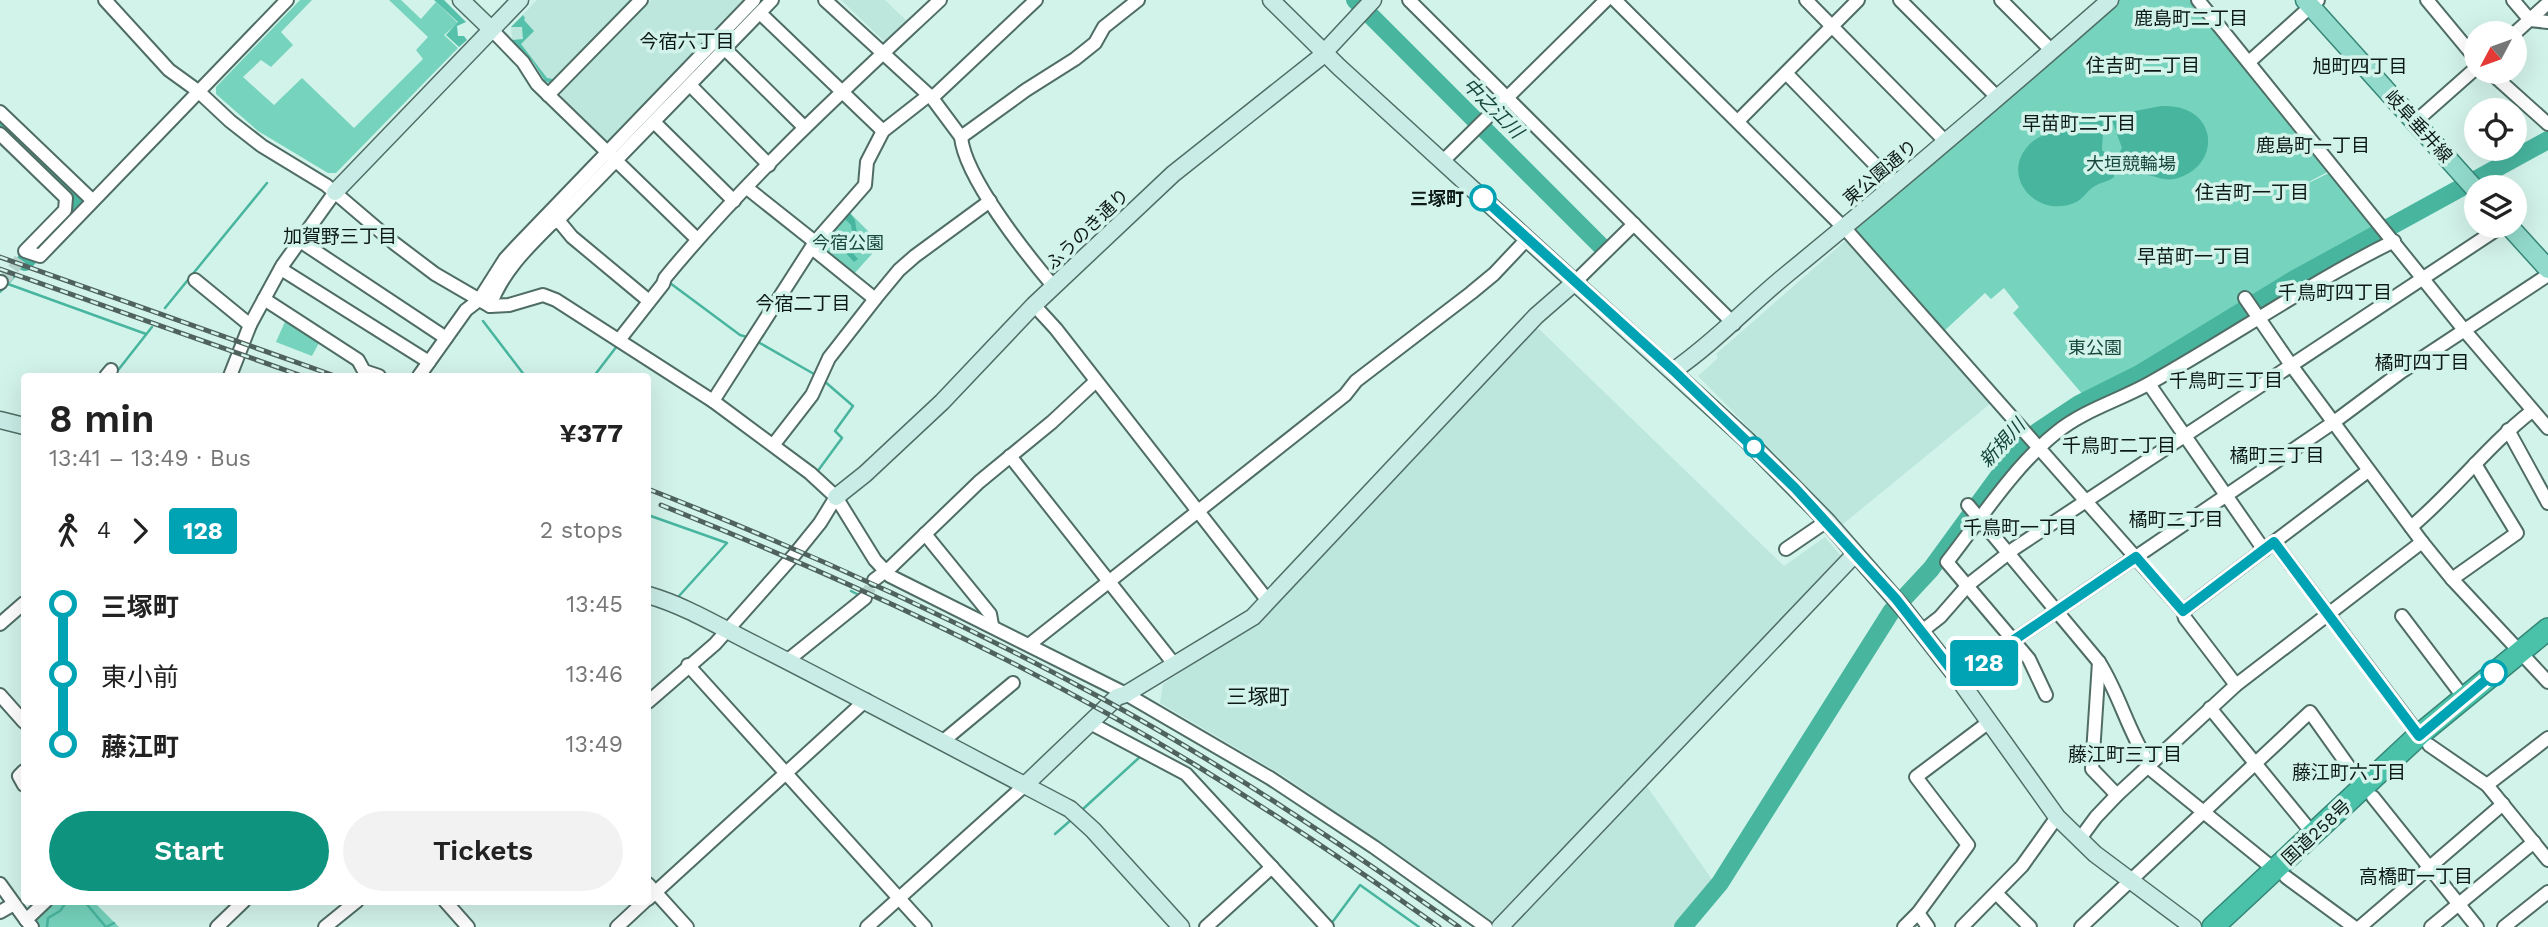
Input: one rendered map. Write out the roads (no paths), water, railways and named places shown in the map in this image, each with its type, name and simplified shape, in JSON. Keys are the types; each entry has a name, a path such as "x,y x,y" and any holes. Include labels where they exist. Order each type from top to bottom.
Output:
{"highway":[{"name":"国道258号","path":"2424,740 2524,656 2548,629"},
{"name":"国道258号","path":"2213,927 2281,873 2424,740 2464,698 2524,656 2548,645"},
{"name":"国道258号","path":"2233,927 2313,834 2368,793"}],"main road":[{"name":"岐阜垂井線","path":"2311,2 2464,177"},
{"path":"2520,238 2548,269"}],"street":[{"path":"105,0 169,70 198,91 230,121 262,146 335,192 412,257 454,286 485,303 509,305 543,295 556,300 713,401 774,444 836,496 875,560 898,581 992,625 1126,694 1270,778 1374,847 1486,927"},
{"path":"0,134 66,198 65,210 25,251 40,256 287,0"},
{"path":"461,0 523,62 537,84 696,239"},
{"path":"231,373 250,326 281,268 335,192 520,0"},
{"path":"548,95 641,0"},
{"path":"421,373 466,310 485,303 494,294 517,258 558,220 611,156 754,0"},
{"path":"485,303 505,259 611,156 654,122 772,0"},
{"path":"825,0 931,96 961,137 962,148 990,201 1030,259 1054,287"},
{"path":"619,340 696,239 804,127 940,0"},
{"path":"713,401 813,245 865,185 867,162 883,131 931,96 1036,0"},
{"path":"961,137 1075,59 1095,43 1104,27 1138,0"},
{"path":"1271,0 1527,239 1674,371 1827,521 1922,631 2057,817 2079,840 2128,881 2193,927"},
{"path":"1409,0 1734,324"},
{"path":"1443,161 1606,0"},
{"path":"1615,0 1844,228 2183,611 2185,618 2236,685"},
{"path":"1806,0 1946,142"},
{"path":"1738,121 1858,0"},
{"path":"1900,0 1998,98"},
{"path":"2001,0 2052,51"},
{"name":"東公園通り","path":"1674,371 1734,324 1772,286 1998,98 2110,0"},
{"path":"2198,0 2465,331 2548,428"},
{"path":"2427,0 2464,45"},
{"path":"2513,0 2530,20 2548,22"},
{"path":"2249,62 2311,2"},
{"path":"2527,23 2548,3"},
{"name":"ふうのき通り","path":"836,496 865,474 942,402 1034,305 1172,174 1324,52 1368,5"},
{"path":"760,13 883,131"},
{"path":"725,49 804,127"},
{"path":"1786,73 1895,185"},
{"path":"2415,122 2464,79"},
{"path":"2503,84 2548,124"},
{"path":"690,85 769,165"},
{"path":"0,112 92,200"},
{"path":"654,122 734,201"},
{"path":"747,188 875,299"},
{"path":"774,444 813,395 829,358 899,270 990,201"},
{"path":"558,220 572,237 649,301"},
{"path":"867,927 1025,785 1117,697 1253,617 1527,326 1634,224"},
{"path":"1922,631 1940,617 1968,586 2009,553 2483,238"},
{"path":"1030,644 1345,395 1356,381 1479,287 1527,239"},
{"path":"2046,695 2029,659 1947,562 1979,517 2038,448 2057,432 2089,412 2149,384 2256,316 2392,239"},
{"path":"300,241 446,338"},
{"path":"281,268 429,362"},
{"path":"1960,681 2014,640 2333,422 2401,372 2548,275"},
{"path":"195,280 250,326"},
{"path":"2245,298 2368,471 2422,541 2452,579 2548,682"},
{"path":"264,299 358,360 364,370 372,373"},
{"path":"1034,305 1056,328 1268,601"},
{"path":"874,580 978,482 1052,422 1096,381"},
{"path":"2149,384 2225,495 2328,614 2424,740 2487,786 2548,860"},
{"path":"2411,527 2436,506 2508,429 2532,411"},
{"path":"2,422 21,425"},
{"path":"2508,429 2548,503"},
{"path":"1010,456 1174,664"},
{"path":"2452,579 2517,533 2475,464"},
{"path":"2183,611 2368,471"},
{"path":"651,699 715,644 799,550 836,496"},
{"path":"1968,505 2099,662 2112,683 2137,746 2149,766 2202,812 2354,927"},
{"path":"1786,549 1827,521"},
{"path":"925,534 990,614 992,625"},
{"path":"2079,840 2117,795 2236,685 2422,541"},
{"path":"1500,927 1856,554"},
{"path":"651,596 728,628 751,643 866,700 1070,809 1181,927"},
{"path":"788,660 865,598"},
{"path":"0,624 21,606"},
{"path":"2402,616 2464,698"},
{"path":"2099,662 2092,769 2117,795"},
{"path":"688,665 925,927"},
{"path":"942,742 1013,683"},
{"path":"0,695 21,719"},
{"path":"651,892 866,700"},
{"path":"2210,709 2313,834"},
{"path":"2081,927 2310,712 2368,793 2477,927"},
{"path":"1904,927 1918,913 1968,845 1916,777 1989,722"},
{"path":"1090,723 1186,774 1327,927"},
{"path":"2487,786 2548,738"},
{"path":"2360,927 2503,804"},
{"path":"1962,927 2022,866 2057,817"},
{"path":"2431,927 2534,842"},
{"path":"1206,927 1272,867"},
{"path":"0,884 29,924 43,905"},
{"path":"2504,927 2548,892"},
{"path":"1997,894 2030,927"},
{"path":"651,896 687,927"},
{"path":"0,912 14,904"},
{"path":"223,925 240,905"},
{"path":"325,927 352,905"},
{"path":"449,905 468,927"},
{"path":"617,927 638,905"},
{"path":"1918,913 1928,927"}],"waterway":[{"path":"722,42 763,0"},
{"name":"中之江川","path":"1355,0 1601,246"},
{"path":"0,124 70,191 73,199 67,218 25,262"},
{"name":"新規川","path":"1683,927 1720,883 1891,612 1931,569 2001,473 2037,432 2079,404 2141,373 2293,280 2548,140"},
{"path":"165,308 267,183"},
{"path":"0,292 14,277"},
{"path":"668,285 670,283 740,335 747,337"},
{"path":"8,284 146,334"},
{"path":"651,309 663,293"},
{"path":"483,321 523,373"},
{"path":"116,373 152,327"},
{"path":"758,342 814,374"},
{"path":"596,373 617,346"},
{"path":"817,472 842,438 835,431 853,406 823,380"},
{"path":"651,516 727,543 679,596"},
{"path":"851,591 861,596"},
{"path":"1083,809 1142,755"},
{"path":"1055,834 1071,820"},
{"path":"1331,924 1360,885 1419,927"},
{"path":"47,927 48,918 64,905"},
{"path":"87,905 106,927 114,923"}],"tunnel":[{"path":"1,282 10,274 25,251"},
{"path":"865,598 874,580"}],"railway":[{"path":"0,257 327,373"},
{"path":"0,269 294,373"},
{"path":"651,490 879,587 992,641 1103,699 1284,808 1459,927"},
{"path":"661,505 867,593 1067,692 1228,785 1439,927"}],"place":[{"name":"三塚町","path":"1483,198"}],"district":[{"name":"鹿島町二丁目","path":"2191,18"},
{"name":"今宿六丁目","path":"687,41"},
{"name":"住吉町二丁目","path":"2143,65"},
{"name":"旭町四丁目","path":"2360,66"},
{"name":"早苗町二丁目","path":"2079,123"},
{"name":"鹿島町一丁目","path":"2313,145"},
{"name":"住吉町一丁目","path":"2252,192"},
{"name":"加賀野三丁目","path":"340,236"},
{"name":"早苗町一丁目","path":"2194,256"},
{"name":"千鳥町四丁目","path":"2335,292"},
{"name":"今宿二丁目","path":"803,303"},
{"name":"橘町四丁目","path":"2422,362"},
{"name":"千鳥町三丁目","path":"2226,380"},
{"name":"千鳥町二丁目","path":"2119,445"},
{"name":"橘町三丁目","path":"2277,455"},
{"name":"橘町二丁目","path":"2176,519"},
{"name":"千鳥町一丁目","path":"2020,527"},
{"name":"三塚町","path":"1258,696"},
{"name":"藤江町三丁目","path":"2125,754"},
{"name":"藤江町六丁目","path":"2349,772"},
{"name":"高橋町一丁目","path":"2416,876"}],"park label":[{"name":"大垣競輪場","path":"2131,163"},
{"name":"今宿公園","path":"848,242"},
{"name":"東公園","path":"2095,347"}]}
